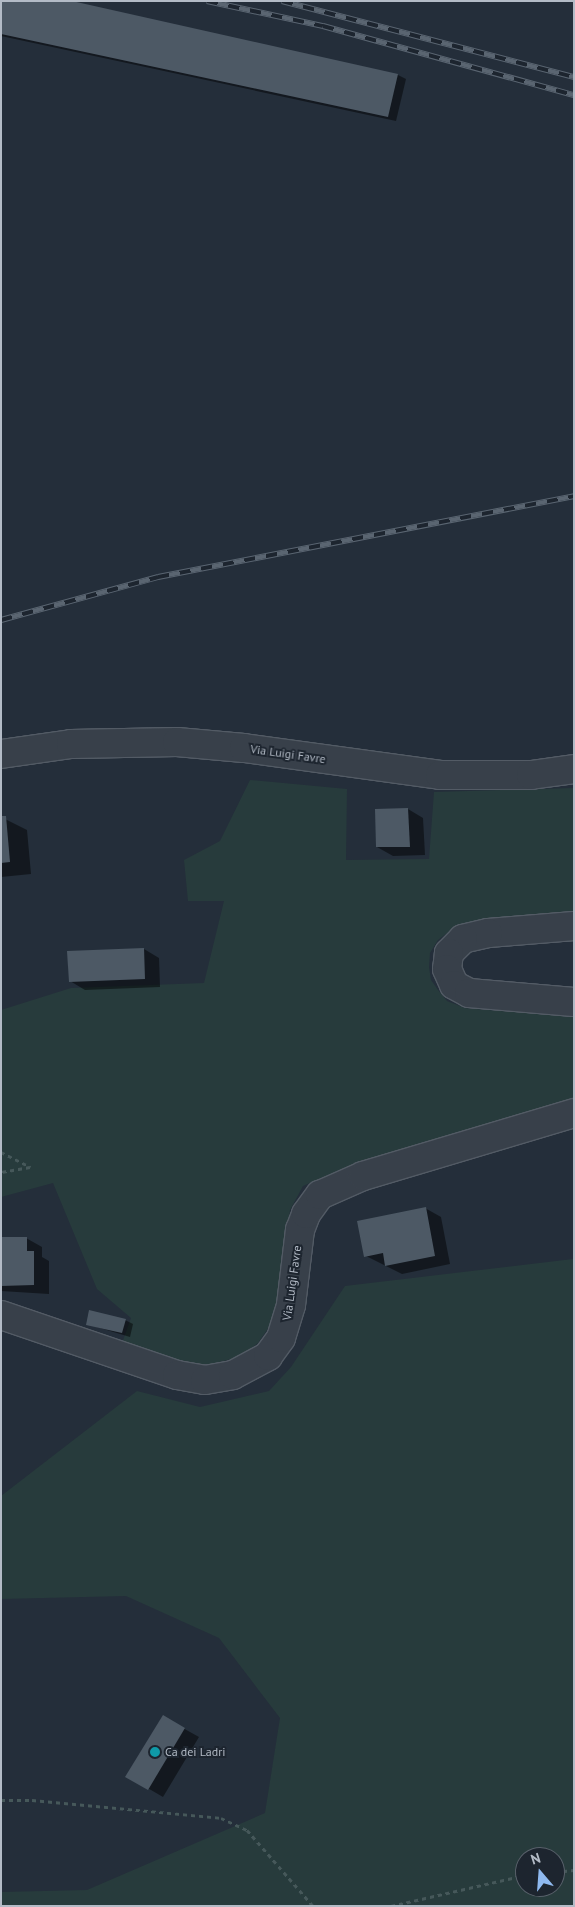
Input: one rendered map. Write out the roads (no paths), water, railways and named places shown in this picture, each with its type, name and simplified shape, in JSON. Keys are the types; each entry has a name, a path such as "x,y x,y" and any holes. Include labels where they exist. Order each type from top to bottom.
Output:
{"street":[{"name":"Via Luigi Favre","path":"1,754 97,742 177,742 236,747 440,775 531,775 574,769"},
{"path":"574,926 488,933 463,939 449,953 447,969 454,984 469,994 574,1002"},
{"name":"Via Luigi Favre","path":"1,1315 177,1375 205,1380 233,1375 268,1356 281,1338 291,1305 300,1230 306,1214 320,1195 363,1176 574,1114"}],"railway":[{"path":"207,1 323,26 574,95"},
{"path":"282,1 574,77"},
{"path":"1,620 158,577 574,496"}],"place":[{"name":"Ca dei Ladri","path":"155,1752"}]}
